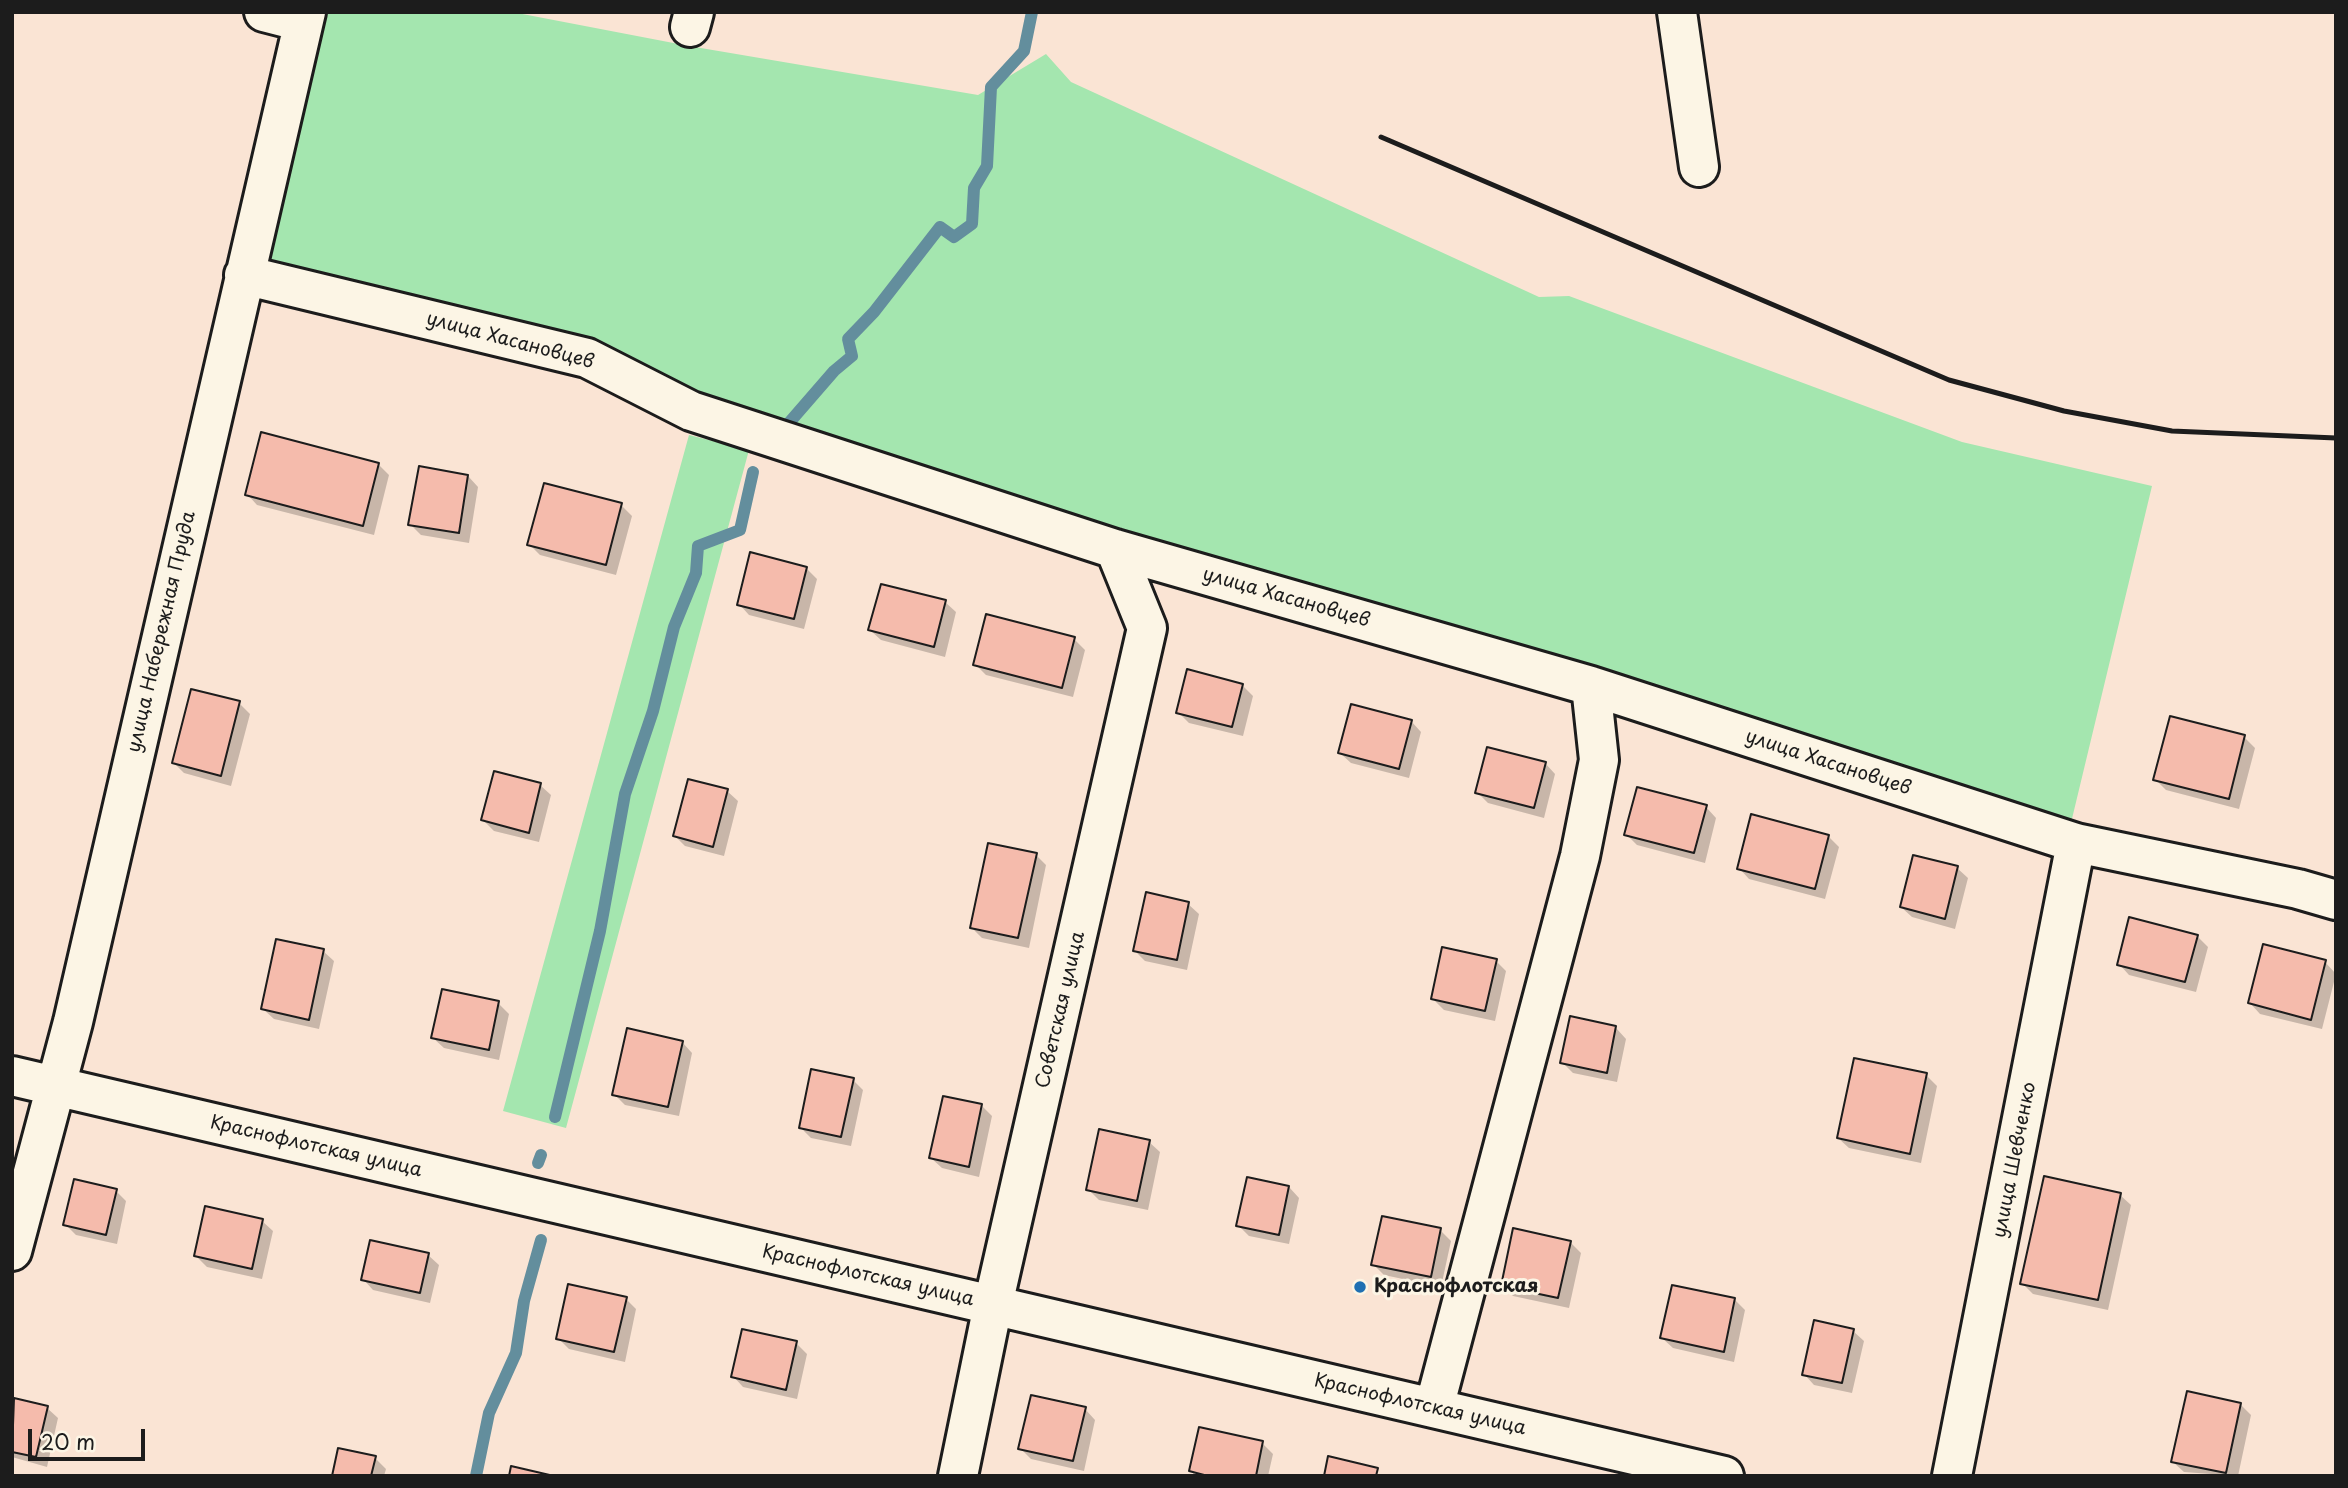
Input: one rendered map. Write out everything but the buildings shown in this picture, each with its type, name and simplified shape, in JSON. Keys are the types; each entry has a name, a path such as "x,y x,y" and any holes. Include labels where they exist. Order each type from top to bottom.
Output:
{"street":[{"path":"264,12 304,17"},
{"path":"1677,12 1699,167"},
{"name":"улица Набережная Пруда","path":"12,1251 57,1086 304,17"},
{"name":"улица Хасановцев","path":"244,275 587,358 691,411 1115,549 1591,686 2077,843 2298,889 2336,900"},
{"name":"Советская улица","path":"958,1476 993,1305 1147,628 1115,549"},
{"path":"1434,1408 1580,856 1599,760 1591,686"},
{"name":"улица Шевченко","path":"1952,1476 2077,843"},
{"name":"Краснофлотская улица","path":"12,1076 1724,1476"}],"green space":[{"path":"321,12 512,12 689,46 978,95 1046,54 1071,82 1539,297 1569,296 1962,442 2152,486 2070,827 261,275"},
{"path":"689,435 749,450 566,1128 503,1111"}],"waterway":[{"path":"788,424 834,371 852,356 848,339 874,312 940,227 954,237 972,224 974,188 987,166 991,87 1024,51 1032,12"},
{"path":"555,1117 600,931 625,794 653,711 674,627 696,573 698,546 740,530 753,472"},
{"path":"538,1163 541,1155"},
{"path":"476,1476 489,1413 516,1353 524,1301 541,1240"}],"railway":[{"path":"1381,137 1949,380 2064,411 2172,431 2336,438"}],"place":[{"name":"Краснофлотская","path":"1360,1287"}]}
